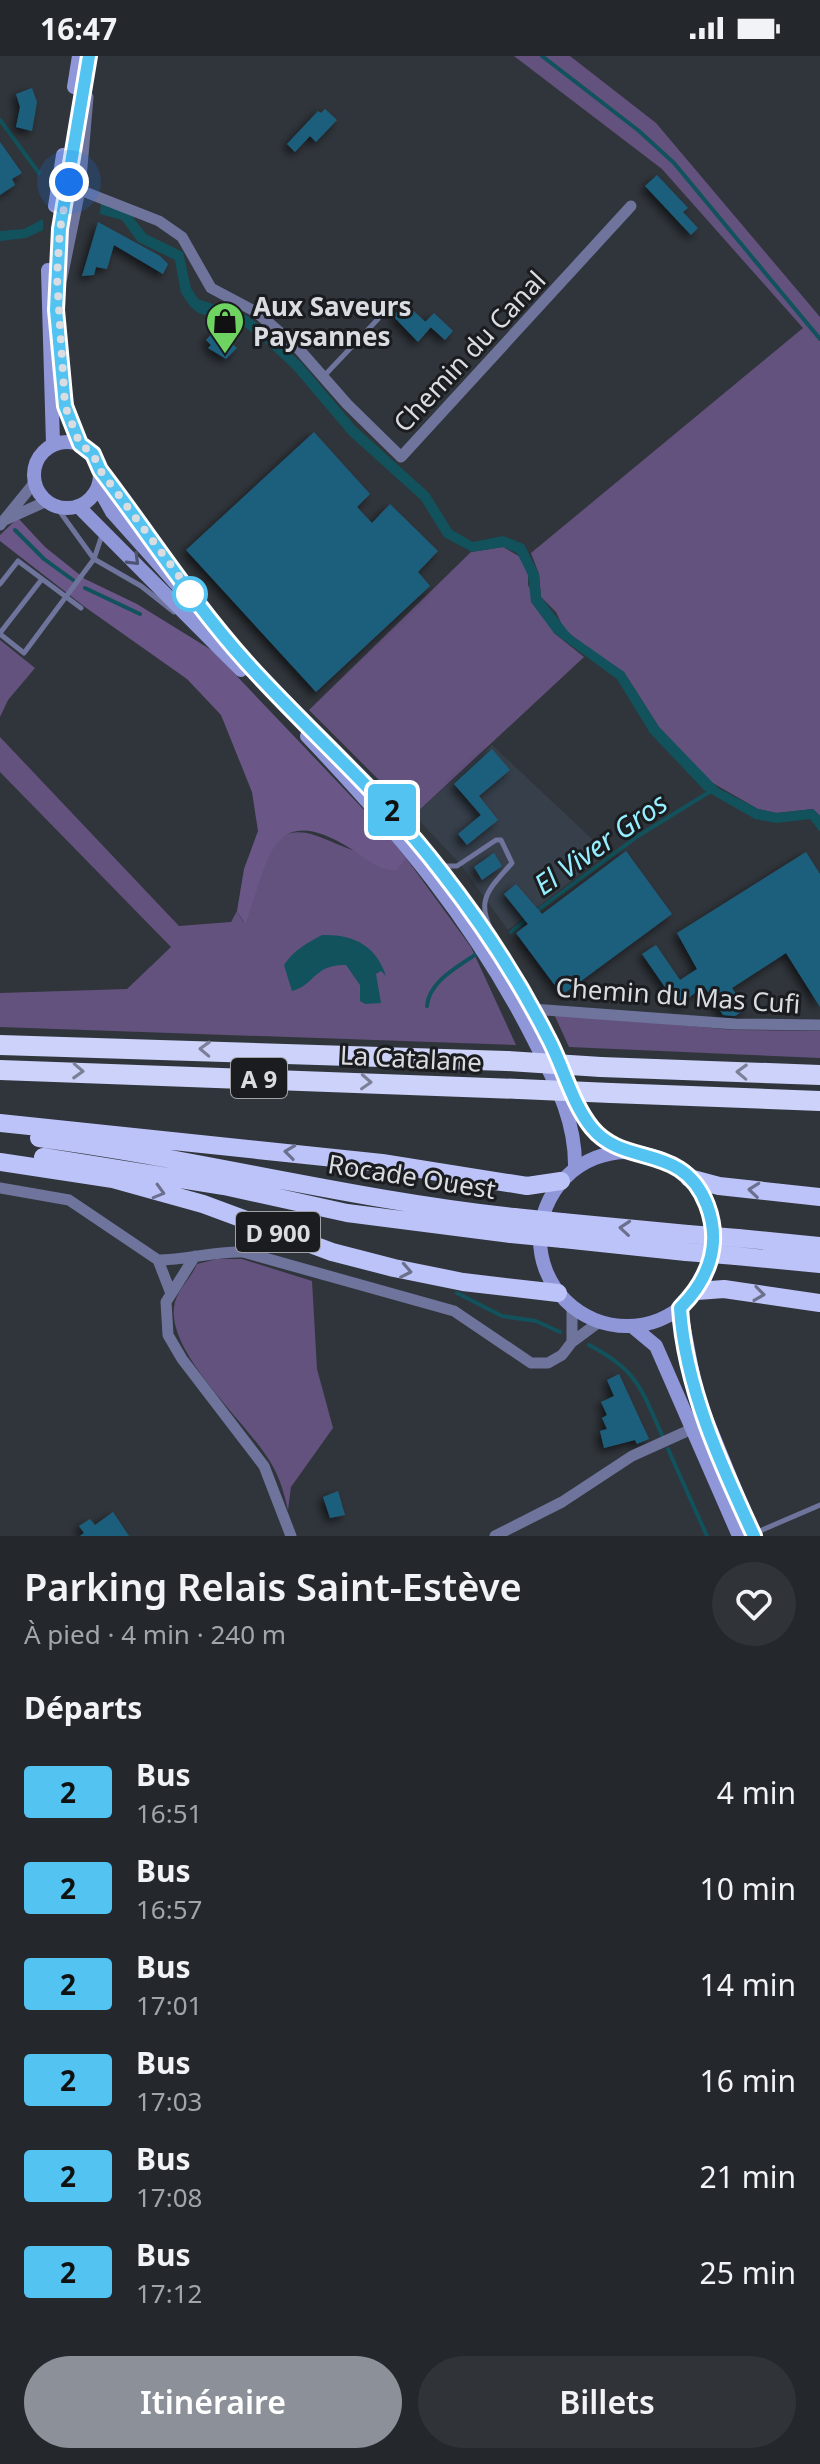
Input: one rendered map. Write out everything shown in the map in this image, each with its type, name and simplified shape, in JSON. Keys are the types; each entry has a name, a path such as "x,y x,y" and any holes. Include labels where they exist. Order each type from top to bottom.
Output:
{"highway":[{"name":"La Catalane","path":"0,1045 507,1061 820,1075"},
{"name":"La Catalane","path":"0,1070 820,1101"},
{"path":"0,1123 382,1163 527,1186 568,1174"},
{"name":"Rocade Ouest","path":"0,1134 204,1163 512,1226"},
{"name":"Rocade Ouest","path":"0,1152 93,1162 347,1213 737,1247 820,1246"},
{"name":"D 900","path":"0,1162 128,1183 203,1204 332,1252 394,1268 463,1282 558,1293"},
{"path":"689,1178 719,1186 820,1197"},
{"name":"Rocade Ouest","path":"737,1247 820,1264"},
{"path":"697,1291 724,1289 820,1303"}],"main road":[{"path":"85,59 60,229 56,310 65,406 80,444 93,454 100,470 98,487 112,512 248,664 373,789 443,873 516,981 581,1112 603,1139 623,1151 665,1160 689,1178 706,1203 714,1233 711,1263 697,1291 680,1308 658,1321 632,1326 599,1322 572,1307 558,1293 546,1272 540,1248 540,1224 548,1201 568,1174 598,1156 623,1151"},
{"path":"53,444 49,259 85,59"},
{"path":"80,444 53,444 37,460 35,482 51,503 78,506 103,530 393,827 470,930 516,1004 566,1106 575,1140 568,1174"},
{"path":"78,506 98,487"},
{"path":"680,1308 697,1396 749,1535"},
{"path":"632,1326 656,1346 749,1535"}],"street":[{"path":"56,310 80,190 85,59"},
{"name":"Chemin du Canal","path":"80,190 159,221 182,237 211,288 274,326 401,457 631,206"},
{"path":"3,522 35,482"},
{"path":"3,522 51,503"},
{"name":"Chemin du Mas Cufi","path":"532,1009 735,1024 820,1025"},
{"path":"0,1188 69,1200 158,1260 170,1291"},
{"path":"158,1260 216,1251 243,1252 454,1311 531,1363 548,1363 562,1355 572,1342 599,1322"},
{"path":"195,1256 170,1291 165,1319 168,1335 182,1359 264,1466 291,1536"},
{"path":"572,1307 572,1342"},
{"path":"495,1536 562,1502 632,1456 694,1428"}],"lane":[{"path":"324,377 378,319"},
{"path":"100,470 182,580 194,601"},
{"path":"51,503 94,559 141,586 229,658"},
{"path":"42,579 0,633 24,653 94,559 103,530"},
{"path":"0,584 18,561 81,608"},
{"path":"373,789 391,804 447,868 501,840 512,863 489,889 483,902 483,918 516,981"},
{"path":"749,1535 820,1505"}],"shaded area":[{"path":"514,56 570,56 656,123 820,317 820,816 813,809 776,813 758,809 711,782 659,727 624,672 581,644 563,627 556,612 541,597 539,574 531,553 803,328 662,169"},
{"path":"18,518 45,547 85,579 137,604 213,651 386,833 406,858 396,870 378,866 325,835 303,831 287,834 267,861 245,924 237,911 244,869 258,831 252,792 221,715 187,679 85,607 0,541 0,535"},
{"path":"503,547 522,558 528,585 554,633 584,657 414,815 309,710 471,552"},
{"path":"0,640 35,668 8,700 0,717"},
{"path":"0,737 179,926 231,922 237,911 244,923 269,852 278,840 288,834 310,834 357,851 406,858 471,947 516,1045 0,1027 0,993 127,989 171,947 0,772"},
{"path":"492,745 607,853 508,930 460,864 414,815"},
{"path":"554,1014 735,1030 820,1031 820,1058 569,1047"},
{"path":"217,1259 242,1259 312,1281 317,1369 333,1428 291,1487 288,1510 271,1463 196,1367 175,1326 175,1301 197,1264"}],"water":[{"path":"101,203 129,212 146,234 183,252 191,288 198,299 248,316 301,362 356,427 429,493 452,530 473,542 503,536 524,544 539,574 541,597 570,634 624,672 659,727 718,788 758,809 777,813 813,809 820,816 820,832 810,819 776,823 755,819 704,790 650,733 617,679 554,633 531,602 528,575 517,553 503,547 472,552 444,537 421,500 349,435 293,369 242,325 198,313 181,293 175,260 138,242 122,220 100,214"},
{"path":"43,219 43,230 26,238 0,241 0,231 24,229"},
{"path":"322,935 353,939 370,949 386,976 381,971 376,974 381,1003 365,1004 360,1001 360,985 346,965 327,968 292,991 284,965 296,951"}],"building":[{"path":"32,88 37,102 32,131 16,127 20,107 16,94"},
{"path":"325,109 337,120 316,142 310,136 295,152 287,144 318,111 321,113"},
{"path":"0,142 22,173 12,179 15,185 0,195"},
{"path":"657,175 688,208 683,212 698,228 691,235 645,186"},
{"path":"98,222 160,256 168,264 163,274 114,245 107,269 96,267 94,275 82,276"},
{"path":"405,303 431,327 418,342 393,316"},
{"path":"434,313 453,331 445,340 425,322"},
{"path":"216,329 237,348 226,359 208,348 211,345 206,340"},
{"path":"314,432 370,494 357,507 372,523 390,504 438,551 418,572 430,586 316,692 186,550"},
{"path":"492,749 510,770 479,796 498,820 467,845 458,834 481,815 454,784"},
{"path":"626,851 672,914 562,995 516,933 528,924 504,894 516,884 542,914"},
{"path":"806,852 820,874 820,1007 786,953 732,988 746,1009 735,1016 723,1015 704,986 678,1006 642,954 656,945 680,980 697,969 677,933"},
{"path":"494,853 502,866 482,880 474,867"},
{"path":"619,1374 649,1439 637,1444 635,1440 604,1448 600,1431 607,1429 602,1418 607,1415 601,1402 614,1396 607,1380"},
{"path":"338,1491 345,1515 330,1518 323,1497"},
{"path":"113,1512 129,1536 80,1536 84,1533 79,1526 90,1519 95,1525"}],"waterway":[{"path":"542,56 639,131 674,163 820,339"},
{"path":"0,120 39,173"},
{"path":"15,530 44,559 73,580"},
{"path":"85,588 140,614"},
{"name":"El Viver Gros","path":"534,913 638,836 711,791"},
{"name":"El Viver Gros","path":"511,932 527,919"},
{"name":"El Viver Gros","path":"427,1006 439,982 476,954"},
{"name":"El Viver Gros","path":"457,1293 502,1316 536,1321 560,1332"},
{"name":"El Viver Gros","path":"589,1345 628,1372 662,1435"},
{"name":"El Viver Gros","path":"668,1449 707,1536"}],"bus line":[{"name":"2","path":"89,56 60,229 56,310 65,406 80,444 93,454 100,470 182,580 194,601 248,664 373,789 443,873 516,981 549,1039 591,1128 623,1151 645,1153 665,1160 684,1172 706,1203 714,1233 711,1263 697,1291 680,1308 681,1329 697,1396 754,1536"}],"place":[{"name":"Aux Saveurs Paysannes","path":"225,355"}],"route":[{"path":"69,182 60,229 56,310 65,406 80,444 93,454 100,470 182,580 194,601 190,594"}]}
